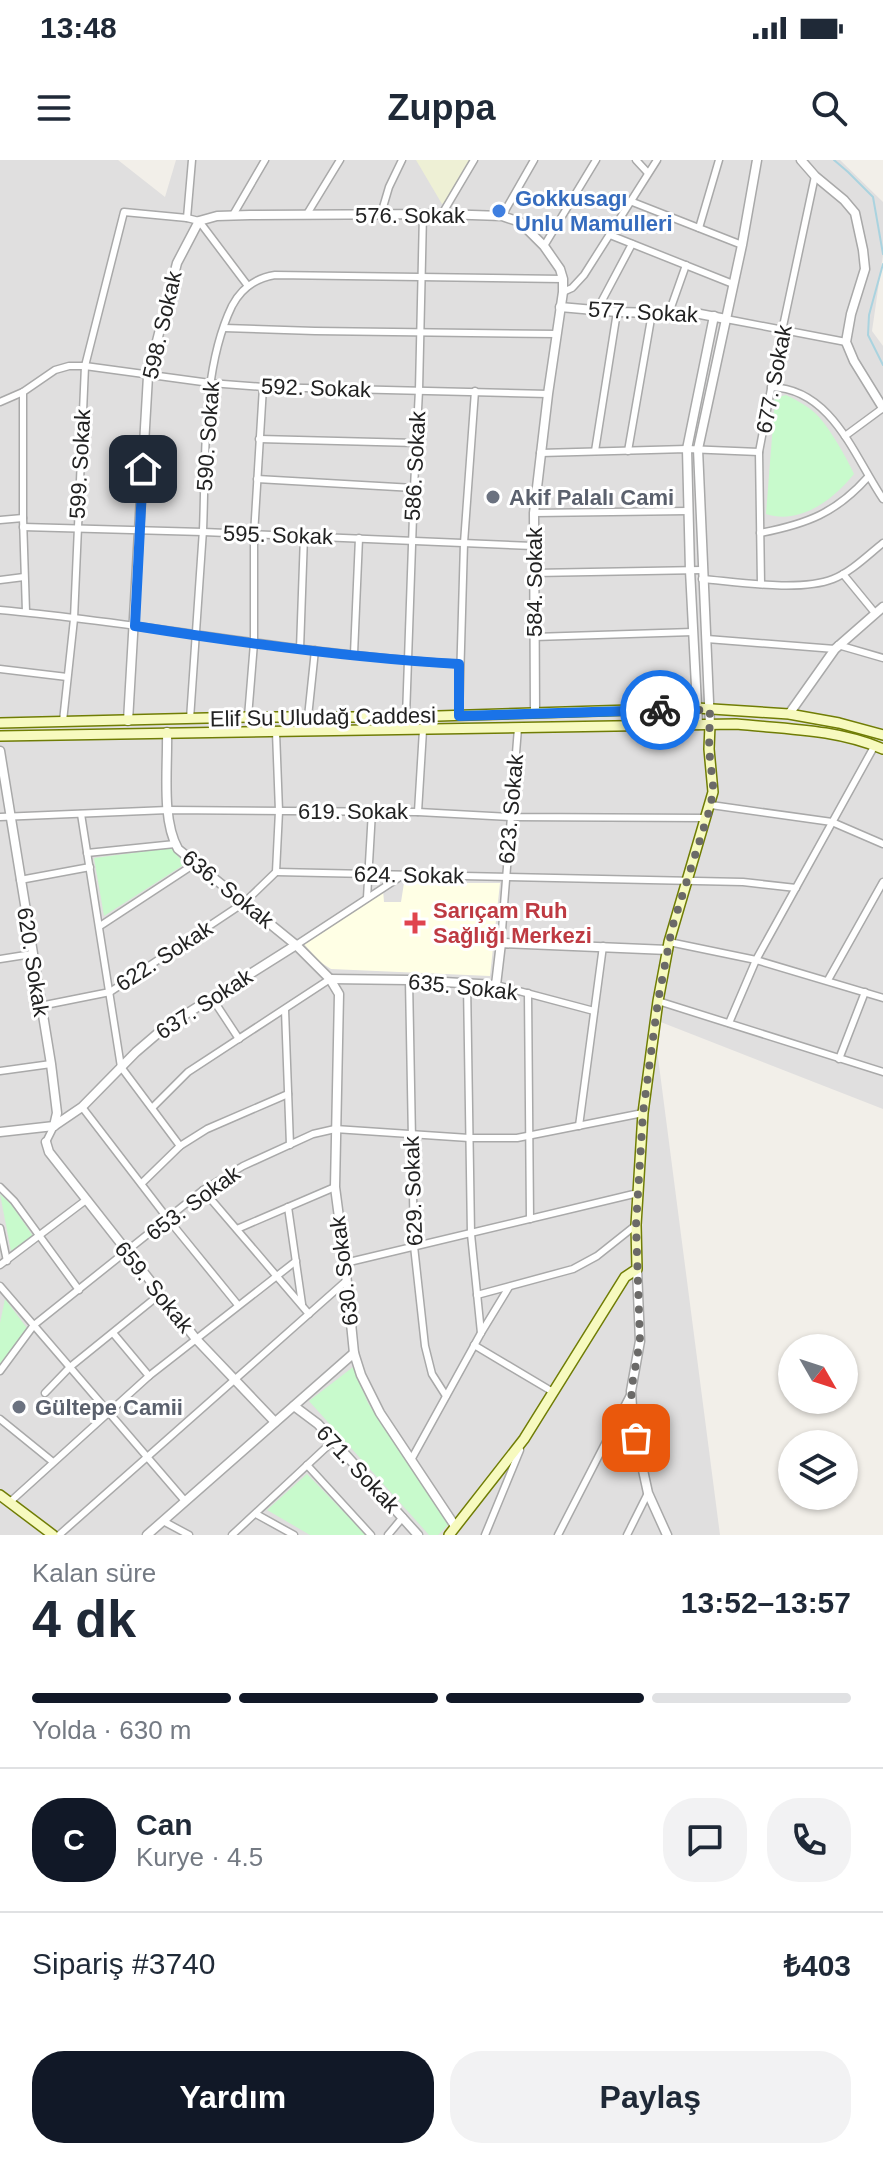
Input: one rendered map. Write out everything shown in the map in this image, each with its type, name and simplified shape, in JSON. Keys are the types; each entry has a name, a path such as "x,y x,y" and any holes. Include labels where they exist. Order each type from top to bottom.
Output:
{"main road":[{"name":"Elif Su Uludağ Caddesi","path":"0,723 459,716 697,708 789,714 883,735"},
{"name":"Elif Su Uludağ Caddesi","path":"0,736 736,724 814,731 879,747"},
{"path":"698,725 709,749"},
{"path":"449,1535 458,1530 524,1439 625,1277 637,1269 636,1225 643,1113 658,1001 668,946 711,805 710,725"},
{"path":"0,1495 53,1535"}],"street":[{"path":"192,160 187,218 199,221 248,286 275,275 563,279"},
{"path":"233,215 265,160"},
{"path":"307,214 340,160"},
{"path":"381,214 402,160"},
{"path":"442,214 474,160"},
{"path":"534,160 502,216 520,222 554,260 563,279 560,307"},
{"path":"544,246 596,160"},
{"path":"636,160 648,173"},
{"path":"563,292 572,288 584,275 657,160"},
{"path":"699,228 719,160"},
{"path":"710,725 698,449 757,160"},
{"path":"801,160 851,207 858,223 863,250 865,269 846,342 883,408 845,436"},
{"name":"677. Sokak","path":"761,584 759,452 815,176"},
{"path":"630,201 742,245"},
{"name":"599. Sokak","path":"63,721 74,619 85,366 124,212 187,218"},
{"name":"586. Sokak","path":"406,717 423,214"},
{"name":"576. Sokak","path":"199,221 233,215 502,216"},
{"name":"598. Sokak","path":"128,721 148,376 177,263 199,221"},
{"path":"610,235 733,284"},
{"path":"597,310 632,244"},
{"path":"669,313 686,265"},
{"name":"590. Sokak","path":"190,719 210,383 233,304 248,286"},
{"name":"577. Sokak","path":"560,307 726,319"},
{"name":"584. Sokak","path":"535,713 534,513 560,307"},
{"path":"595,451 617,312"},
{"path":"628,451 652,313"},
{"path":"698,725 687,449 714,316"},
{"path":"726,319 846,342"},
{"path":"224,328 557,334"},
{"path":"0,402 23,392 62,367 85,366"},
{"name":"592. Sokak","path":"85,366 148,376 263,387 548,394"},
{"path":"248,717 254,643 254,535 263,387"},
{"path":"771,387 785,387 806,395 828,414 883,499"},
{"path":"459,716 464,543 475,391"},
{"path":"23,392 26,612"},
{"path":"259,439 416,443"},
{"path":"540,453 687,449 759,452"},
{"path":"760,533 794,526 823,514 848,497 868,477"},
{"path":"257,479 414,488"},
{"path":"534,513 688,511"},
{"path":"0,520 23,518"},
{"name":"595. Sokak","path":"23,527 533,546"},
{"path":"300,649 304,536"},
{"path":"354,654 359,538"},
{"path":"534,573 690,570 761,584 817,584 843,574 883,543"},
{"path":"789,714 837,647 879,610 843,574"},
{"path":"0,580 24,577"},
{"path":"0,610 300,649 459,664"},
{"path":"534,637 693,632"},
{"path":"707,639 837,647 883,658"},
{"path":"308,717 315,650"},
{"path":"0,669 67,677"},
{"name":"623. Sokak","path":"496,985 518,728"},
{"path":"418,812 423,730"},
{"name":"636. Sokak","path":"167,732 169,826 175,844 296,945 330,979"},
{"path":"276,732 279,811 276,872"},
{"path":"729,1023 756,960 832,822 879,747"},
{"name":"620. Sokak","path":"0,751 5,817 20,880 51,1064 57,1113 54,1126"},
{"path":"711,805 832,822 883,844"},
{"name":"619. Sokak","path":"5,817 168,810 706,818"},
{"path":"367,898 372,811"},
{"path":"81,814 121,1067 180,1146"},
{"path":"87,853 175,844"},
{"path":"100,926 196,863"},
{"path":"20,880 90,867"},
{"name":"624. Sokak","path":"276,872 743,882 796,888"},
{"name":"622. Sokak","path":"40,1006 110,992 245,902 276,872"},
{"name":"637. Sokak","path":"54,1126 82,1107 147,1041 164,1028 403,875"},
{"path":"828,980 883,882"},
{"path":"501,943 668,946 756,960 883,998"},
{"path":"579,1126 603,946"},
{"path":"0,959 32,954"},
{"path":"152,1108 188,1072 330,979"},
{"name":"635. Sokak","path":"330,979 496,985 594,1011"},
{"name":"630. Sokak","path":"330,979 339,994 335,1187 354,1353 380,1413 458,1530"},
{"name":"629. Sokak","path":"409,980 414,1246 425,1346 432,1374 446,1396"},
{"path":"467,983 471,1234 481,1333"},
{"path":"839,1059 865,992"},
{"path":"528,993 530,1219"},
{"path":"212,998 239,1039"},
{"path":"658,1001 883,1072"},
{"path":"285,1010 290,1145"},
{"path":"0,1071 51,1064"},
{"path":"142,1183 180,1146 213,1125 288,1094"},
{"path":"82,1107 238,1305"},
{"path":"335,1129 469,1138 529,1137 643,1113"},
{"path":"0,1132 54,1126"},
{"path":"46,1142 54,1126"},
{"name":"653. Sokak","path":"0,1371 34,1325 203,1190 227,1174 313,1134 335,1129"},
{"name":"659. Sokak","path":"46,1142 49,1152 159,1295 275,1422"},
{"path":"0,1187 14,1201 79,1290"},
{"path":"237,1229 335,1187"},
{"path":"203,1190 309,1314"},
{"path":"345,1263 638,1193"},
{"path":"3,1263 86,1200"},
{"path":"288,1207 303,1307"},
{"path":"477,1295 573,1269 597,1256 636,1225"},
{"path":"0,1228 3,1263"},
{"path":"11,1501 149,1376 296,1261"},
{"path":"637,1269 640,1341 631,1391 636,1438 648,1493 667,1535"},
{"path":"59,1535 346,1281"},
{"path":"0,1286 185,1501"},
{"path":"411,1460 509,1287"},
{"path":"45,1393 70,1367 159,1295"},
{"path":"113,1333 149,1376"},
{"path":"474,1345 553,1392"},
{"path":"147,1535 354,1353"},
{"path":"558,1535 631,1391"},
{"name":"671. Sokak","path":"294,1406 333,1441 418,1535"},
{"path":"0,1419 53,1462"},
{"path":"485,1535 524,1439"},
{"path":"232,1535 333,1441"},
{"path":"307,1465 371,1535"},
{"path":"627,1535 648,1493"},
{"path":"256,1514 294,1535"},
{"path":"388,1535 403,1517"},
{"path":"163,1521 189,1535"}],"shaded area":[{"path":"0,160 118,160 165,197 176,160 840,160 883,202 883,255 872,331 883,346 883,1109 653,1019 720,1535 0,1535"},
{"path":"416,160 471,160 442,204"},
{"name":"Sarıçam Ruh Sağlığı Merkezi","path":"404,883 500,883 490,976 331,969 304,944 383,890 384,902 401,902"}],"green space":[{"path":"786,395 819,417 854,474 836,493 815,508 779,517 766,514 775,398"},
{"path":"171,848 185,864 104,916 94,858"},
{"path":"0,1194 11,1204 33,1236 11,1251"},
{"path":"5,1299 27,1328 0,1365 0,1323"},
{"path":"353,1367 368,1403 449,1524 438,1535 429,1535 309,1401"},
{"path":"307,1474 366,1535 310,1535 267,1510"}],"waterway":[{"path":"834,160 873,197 883,254"},
{"path":"883,264 869,315 868,335 883,365"}],"way so far":[{"path":"636,1438 631,1391 640,1341 636,1225 643,1113 658,1001 672,928 711,805 713,785 709,749 710,710 660,710"}],"place":[{"name":"Gokkusagı Unlu Mamulleri","path":"499,211"},
{"name":"Akif Palalı Cami","path":"493,497"},
{"name":"Sarıçam Ruh Sağlığı Merkezi","path":"415,923"},
{"name":"Gültepe Camii","path":"19,1407"}],"route":[{"path":"143,469 135,626 300,649 459,664 459,716 660,710"}]}
